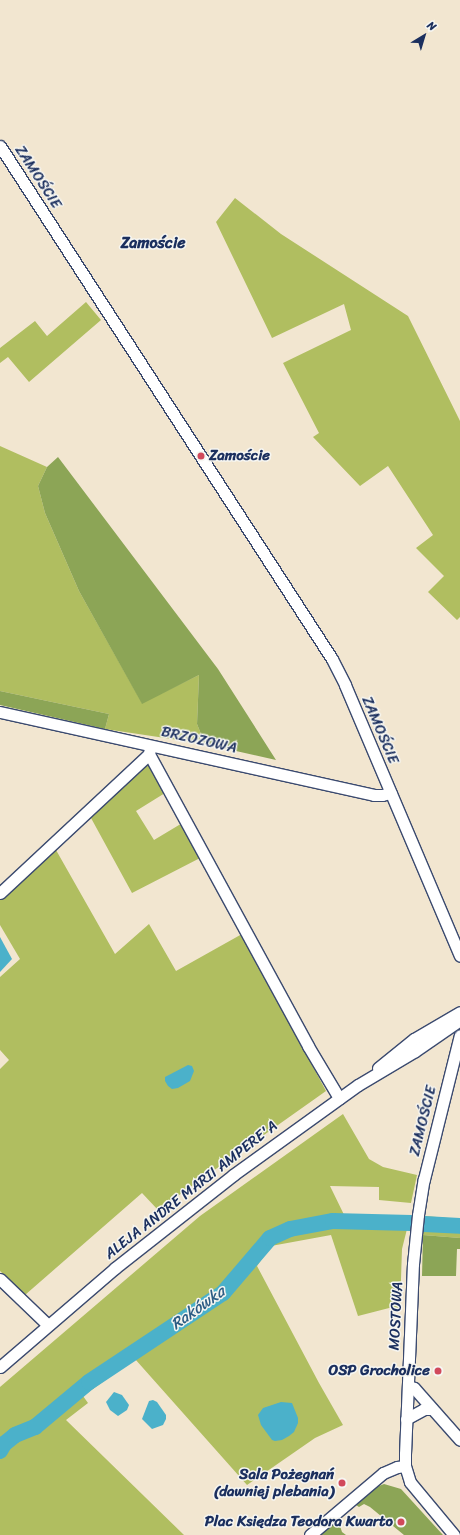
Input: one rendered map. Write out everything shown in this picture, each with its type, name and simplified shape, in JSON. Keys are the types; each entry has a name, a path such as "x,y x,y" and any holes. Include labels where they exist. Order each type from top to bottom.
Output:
{"street":[{"name":"ZAMOŚCIE","path":"0,146 332,659 345,685 460,956"},
{"name":"BRZOZOWA","path":"0,712 150,749 374,795 382,796 391,793"},
{"path":"0,893 150,749 298,1027 339,1098"},
{"name":"ALEJA ANDRE MARII AMPERE'A","path":"358,1085 414,1039 460,1012"},
{"name":"ALEJA ANDRE MARII AMPERE'A","path":"0,1367 173,1220 339,1098 441,1034 460,1020"},
{"path":"441,1034 452,1037 458,1041"},
{"name":"ZAMOŚCIE","path":"418,1215 424,1179 458,1041"},
{"name":"MOSTOWA","path":"418,1215 406,1419 406,1466 407,1474 414,1488 454,1535"},
{"path":"0,1279 48,1325"},
{"path":"408,1386 414,1388 460,1440"},
{"path":"406,1419 424,1409 432,1409"},
{"path":"310,1535 383,1472 397,1467 406,1466"}],"green space":[{"path":"235,198 281,234 408,316 460,421 460,617 457,620 428,592 444,576 416,548 433,535 388,466 360,486 313,437 319,433 283,363 351,330 344,304 272,338 216,222"},
{"path":"86,302 101,320 29,382 8,357 0,363 0,348 35,321 47,336"},
{"path":"0,446 47,467 38,486 45,513 79,591 142,703 199,675 197,724 205,744 105,729 109,714 0,691"},
{"path":"58,457 218,669 276,760 205,744 197,724 199,675 142,704 79,591 45,513 38,486 47,467"},
{"path":"0,691 109,714 105,729 0,705"},
{"path":"147,763 165,793 136,811 154,840 184,822 202,857 132,893 91,818"},
{"path":"56,850 115,954 149,924 176,971 242,934 326,1091 158,1210 142,1193 25,1295 0,1271 0,1069 9,1060 0,1050 0,977 20,959 0,925 0,897"},
{"path":"343,1114 369,1159 383,1167 417,1175 411,1203 379,1200 379,1187 330,1186 350,1227 407,1229 402,1249 400,1309 393,1307 358,1316 331,1235 271,1246 257,1266 343,1425 315,1438 247,1485 135,1359 83,1396 88,1403 66,1420 184,1535 0,1535 0,1387 200,1216"},
{"path":"425,1216 460,1219 460,1238 423,1235"},
{"path":"423,1235 460,1238 460,1249 457,1249 456,1276 422,1276"},
{"path":"384,1484 401,1489 443,1535 404,1535 370,1507 364,1504 359,1507 356,1505 356,1502 374,1488"},
{"path":"337,1516 341,1516 342,1520 340,1526 342,1532 346,1535 320,1535 325,1528"}],"water":[{"path":"0,937 12,959 0,972"},
{"path":"188,1065 192,1066 194,1071 190,1081 178,1088 172,1089 168,1086 165,1081 165,1077"},
{"path":"114,1392 122,1395 129,1405 127,1410 118,1416 110,1410 106,1402"},
{"path":"153,1400 157,1402 166,1415 166,1419 163,1425 152,1429 142,1419 149,1401"},
{"path":"281,1402 292,1403 298,1418 298,1423 294,1432 289,1436 282,1440 275,1441 272,1440 261,1425 258,1415 263,1408"}],"waterway":[{"name":"Rakówka","path":"0,1451 4,1444 15,1435 35,1427 89,1382 223,1293 270,1238 290,1229 333,1221 411,1223"},
{"name":"Rakówka","path":"424,1224 460,1226"}],"place":[{"name":"Zamoście","path":"201,456"},
{"name":"OSP Grocholice","path":"438,1371"},
{"name":"Sala Pożegnań (dawniej plebania)","path":"342,1483"},
{"name":"Plac Księdza Teodora Kwarto","path":"401,1522"}],"district":[{"name":"Zamoście","path":"153,243"}]}
